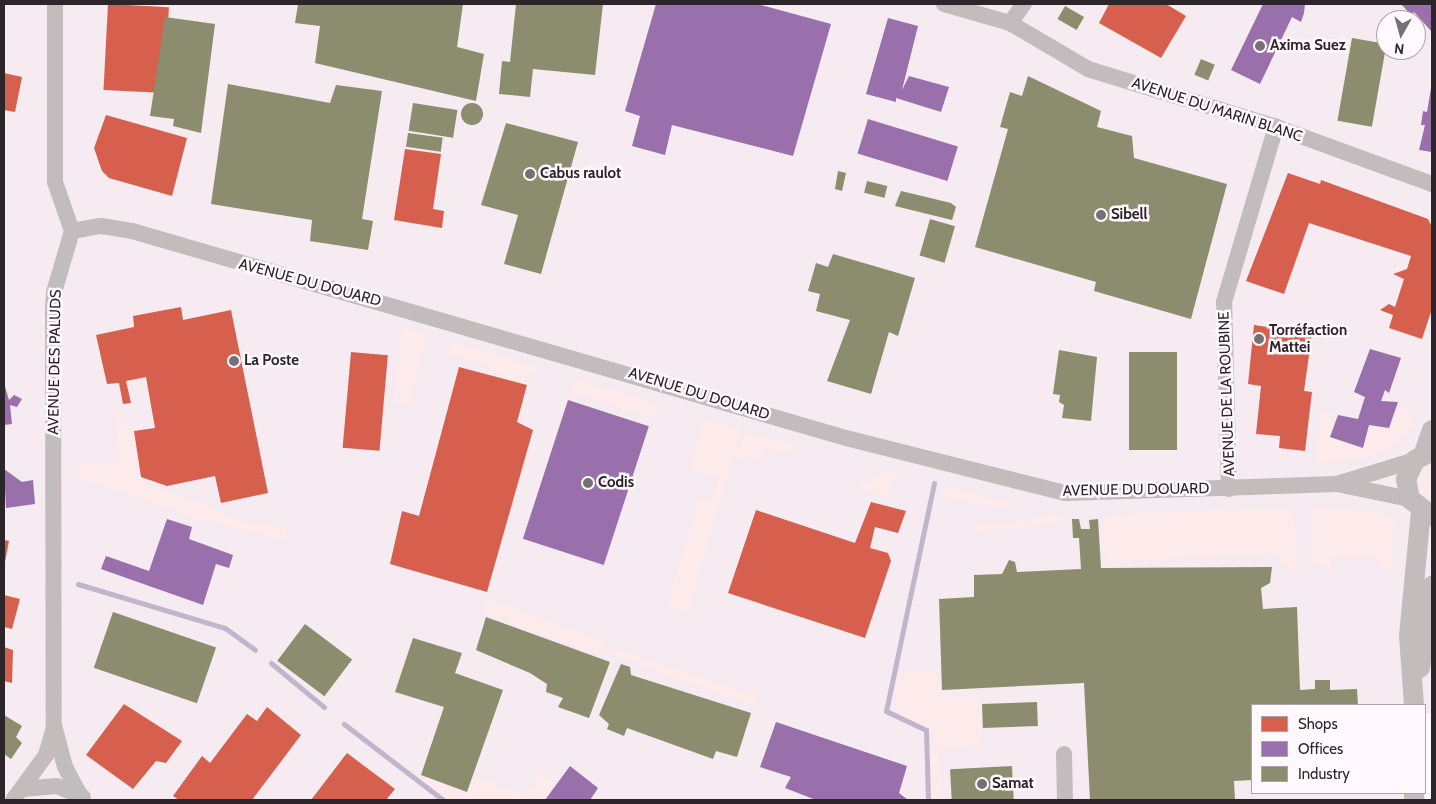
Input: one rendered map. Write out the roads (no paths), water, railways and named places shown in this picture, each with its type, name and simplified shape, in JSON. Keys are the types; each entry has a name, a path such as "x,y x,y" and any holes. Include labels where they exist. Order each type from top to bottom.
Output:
{"street":[{"path":"55,4 56,182 72,230"},
{"name":"AVENUE DU MARIN BLANC","path":"944,4 1010,22 1088,69 1276,127 1432,184"},
{"path":"1010,22 1024,4"},
{"name":"AVENUE DE LA ROUBINE","path":"1229,489 1224,302 1276,127"},
{"name":"AVENUE DU DOUARD","path":"72,230 101,226 132,231 846,438 1064,493 1337,484 1424,454"},
{"name":"AVENUE DES PALUDS","path":"72,230 54,292 53,314 54,725 65,767 83,798"},
{"path":"1415,704 1409,636 1421,509 1406,478 1424,454 1432,430"},
{"name":"AVENUE DU DOUARD","path":"1337,484 1421,509"},
{"path":"1415,704 1432,586"},
{"name":"AVENUE DES PALUDS","path":"18,795 46,755 54,725"},
{"path":"1064,754 1065,800"},
{"name":"AVENUE DES PALUDS","path":"18,795 57,786 83,798"}],"waterway":[{"path":"928,800 926,730 886,711 934,483"},
{"path":"78,584 225,628 255,650"},
{"path":"271,663 324,707"},
{"path":"344,724 443,800"}],"place":[{"name":"Axima Suez","path":"1260,46"},
{"name":"Cabus raulot","path":"530,174"},
{"name":"Sibell","path":"1101,215"},
{"name":"Torréfaction Mattei","path":"1259,339"},
{"name":"La Poste","path":"234,361"},
{"name":"Codis","path":"588,483"},
{"name":"Samat","path":"982,784"}]}
